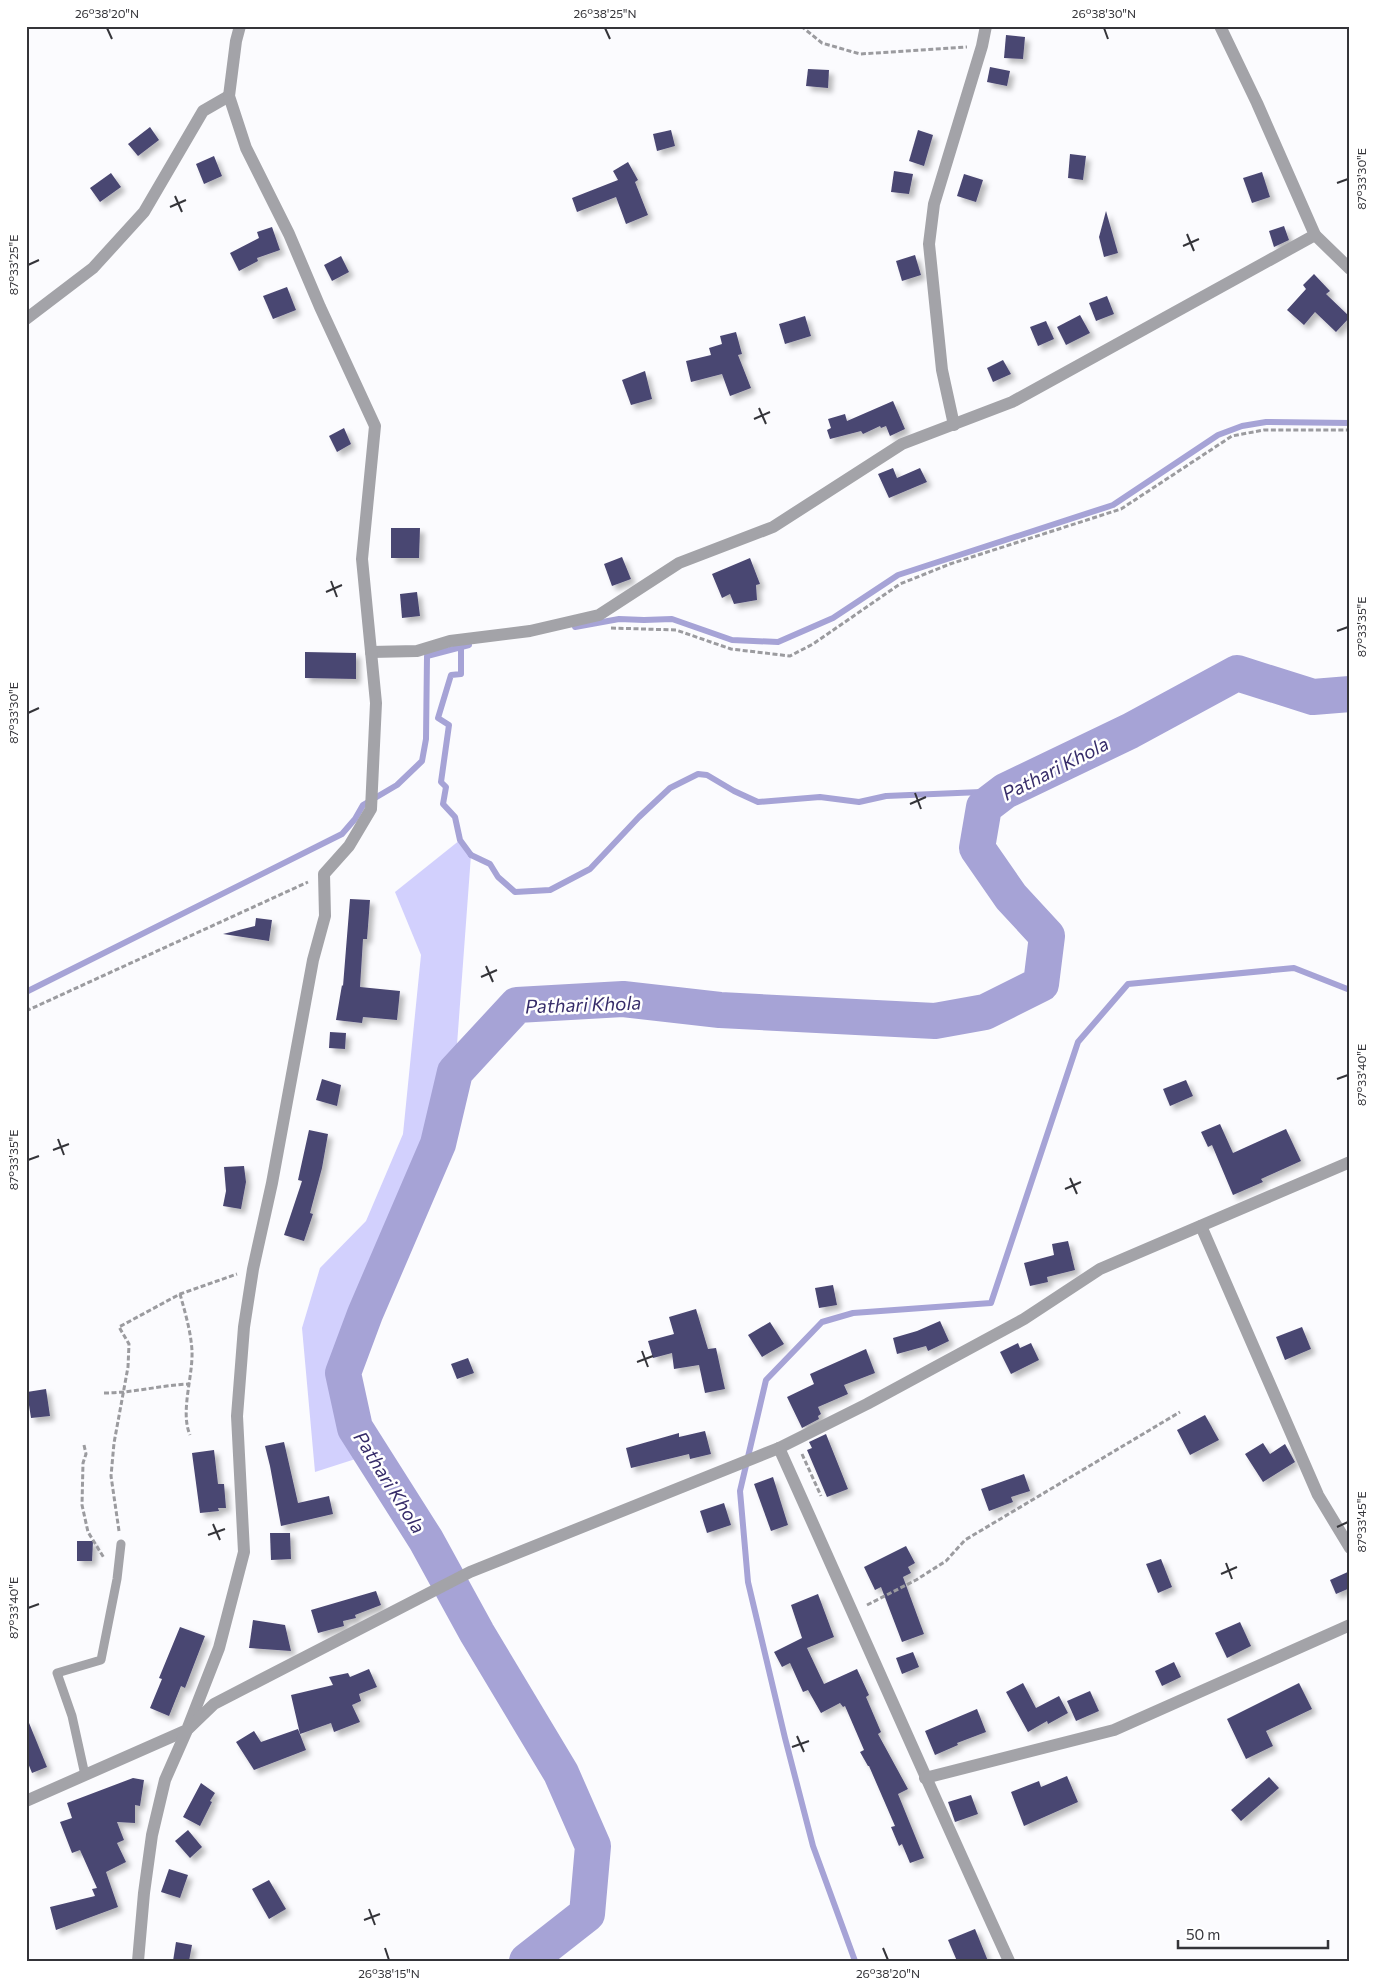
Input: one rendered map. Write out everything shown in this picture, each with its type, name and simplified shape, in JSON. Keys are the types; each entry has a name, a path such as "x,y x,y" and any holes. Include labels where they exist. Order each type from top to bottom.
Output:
{"street":[{"path":"138,1961 144,1893 152,1835 165,1780 219,1648 244,1552 237,1416 244,1327 253,1268 272,1183 313,960 325,916 324,874 349,846 371,808 376,703 362,559 375,426 320,307 289,234 246,148 229,96 236,41 240,26"},
{"path":"954,425 942,370 929,244 934,204 982,46 986,26"},
{"path":"1220,26 1257,103 1315,235 1350,269"},
{"path":"26,319 93,268 144,212 204,112 229,96"},
{"path":"371,652 416,651 450,641 530,631 599,615 679,563 772,527 902,444 1012,402 1315,235"},
{"path":"26,1801 187,1730 214,1704 470,1572 779,1448 867,1404 1024,1319 1100,1269 1350,1162"},
{"path":"1201,1226 1318,1495 1350,1548"},
{"path":"779,1448 925,1778 1009,1961"},
{"path":"925,1778 1114,1730 1350,1625"}],"lane":[{"path":"85,1775 72,1716 57,1673 101,1660 117,1579 121,1544"}],"path":[{"path":"801,26 822,43 860,54 982,46"},
{"path":"607,628 617,626 676,630 731,649 790,656 812,644 900,584 950,564 1121,509 1232,436 1264,430 1350,430"},
{"path":"26,1011 324,874"},
{"path":"121,1544 111,1476 114,1443 128,1367 129,1344 118,1327 180,1294 253,1268"},
{"path":"180,1294 192,1350 187,1427 190,1436"},
{"path":"104,1393 123,1393 171,1385 190,1384"},
{"path":"867,1605 916,1580 946,1560 965,1540 1180,1412"},
{"path":"84,1445 86,1454 83,1463 82,1505 88,1532 117,1579"}],"shaded area":[{"path":"460,840 471,855 455,1072 438,1144 365,1314 343,1373 355,1428 371,1454 315,1472 302,1328 320,1268 366,1221 403,1134 421,955 395,892"}],"building":[{"path":"1006,35 1025,37 1023,59 1004,58"},
{"path":"990,67 1010,71 1007,86 987,82"},
{"path":"808,69 829,70 828,88 806,86"},
{"path":"150,127 159,140 138,156 128,144"},
{"path":"671,130 675,146 657,151 653,134"},
{"path":"918,130 933,135 924,166 909,161"},
{"path":"1070,154 1086,156 1083,180 1068,178"},
{"path":"214,156 222,176 204,184 196,164"},
{"path":"628,162 638,180 635,182 648,215 626,224 616,197 577,212 572,198 618,180 613,171"},
{"path":"894,171 913,174 909,194 891,192"},
{"path":"1262,172 1270,197 1252,203 1243,178"},
{"path":"111,173 121,187 100,202 90,188"},
{"path":"964,174 983,180 976,202 957,196"},
{"path":"1106,211 1118,253 1104,257 1099,237"},
{"path":"1284,226 1289,240 1274,247 1269,231"},
{"path":"272,227 280,250 257,258 258,261 239,271 230,253 259,238 257,232"},
{"path":"915,255 921,275 902,281 896,261"},
{"path":"341,256 349,272 332,281 324,265"},
{"path":"1314,274 1330,291 1326,294 1350,317 1336,332 1315,312 1304,325 1287,310 1306,289 1303,285"},
{"path":"287,287 296,310 273,319 263,296"},
{"path":"1107,296 1114,314 1096,321 1089,303"},
{"path":"1080,315 1090,333 1066,345 1057,327"},
{"path":"805,316 811,336 785,344 779,324"},
{"path":"1046,321 1054,339 1038,346 1030,327"},
{"path":"736,332 742,354 738,355 751,388 730,396 722,374 691,382 686,361 711,355 709,348 722,344 720,336"},
{"path":"1003,360 1011,374 993,382 987,368"},
{"path":"645,371 652,399 631,405 622,380"},
{"path":"893,401 905,429 890,436 886,426 881,428 880,426 863,434 861,431 830,439 827,430 831,428 828,419 845,414 847,421"},
{"path":"344,428 351,444 337,452 329,436"},
{"path":"893,468 897,478 920,468 927,482 889,498 878,474"},
{"path":"391,528 420,528 419,558 391,558"},
{"path":"622,557 631,579 612,586 604,564"},
{"path":"750,558 760,584 756,585 757,600 734,604 730,594 722,598 712,574"},
{"path":"417,592 420,616 402,618 400,594"},
{"path":"305,652 356,653 356,679 305,678"},
{"path":"350,899 370,900 367,939 363,939 360,987 400,991 397,1020 363,1017 362,1023 336,1020 343,986"},
{"path":"256,918 272,920 269,941 223,934 255,926"},
{"path":"330,1032 346,1033 345,1049 329,1048"},
{"path":"322,1079 341,1085 337,1106 316,1100"},
{"path":"1186,1080 1193,1096 1170,1106 1163,1089"},
{"path":"1220,1124 1233,1153 1286,1129 1301,1161 1261,1179 1263,1182 1233,1195 1212,1145 1208,1147 1201,1132"},
{"path":"309,1130 328,1134 322,1168 310,1213 313,1214 304,1241 284,1235 302,1181 298,1180"},
{"path":"244,1166 246,1182 241,1209 223,1206 226,1191 224,1167"},
{"path":"1068,1241 1075,1270 1047,1277 1048,1282 1030,1286 1024,1263 1054,1255 1052,1244"},
{"path":"833,1285 837,1305 819,1308 815,1288"},
{"path":"696,1309 708,1349 716,1348 725,1389 705,1393 699,1365 674,1369 672,1353 653,1358 648,1341 674,1334 669,1317"},
{"path":"940,1321 949,1341 928,1351 926,1346 897,1354 893,1338 917,1331"},
{"path":"770,1322 784,1344 762,1357 748,1335"},
{"path":"1302,1327 1311,1349 1285,1360 1276,1337"},
{"path":"1018,1343 1020,1348 1031,1343 1039,1360 1011,1374 1000,1352"},
{"path":"866,1349 875,1373 844,1385 848,1394 818,1407 821,1414 818,1416 819,1419 802,1428 787,1397 814,1384 810,1374"},
{"path":"468,1358 474,1373 457,1379 451,1364"},
{"path":"46,1389 50,1416 31,1418 27,1392"},
{"path":"1205,1415 1219,1440 1190,1455 1177,1430"},
{"path":"705,1431 711,1454 690,1459 689,1454 631,1468 626,1448 679,1433 679,1437"},
{"path":"826,1434 848,1489 827,1497 807,1450 812,1448 809,1442"},
{"path":"284,1442 298,1503 329,1496 333,1514 281,1526 265,1446"},
{"path":"1263,1443 1270,1454 1285,1444 1295,1462 1263,1482 1245,1454"},
{"path":"214,1450 218,1484 224,1484 226,1508 218,1508 219,1511 200,1513 192,1453"},
{"path":"1024,1474 1030,1491 1011,1497 1013,1502 989,1511 981,1489"},
{"path":"773,1477 788,1525 771,1531 754,1484"},
{"path":"724,1503 731,1525 707,1533 700,1511"},
{"path":"270,1533 290,1533 291,1559 271,1560"},
{"path":"77,1541 93,1541 92,1561 77,1561"},
{"path":"906,1546 915,1563 908,1567 911,1573 903,1577 924,1634 902,1642 881,1587 875,1590 864,1567"},
{"path":"1161,1559 1172,1587 1158,1593 1146,1564"},
{"path":"1350,1571 1350,1588 1336,1594 1330,1580"},
{"path":"376,1591 381,1605 355,1615 356,1618 343,1621 344,1626 318,1633 311,1610"},
{"path":"818,1594 834,1637 807,1648 824,1684 857,1669 869,1695 866,1697 881,1732 878,1734 908,1789 898,1794 924,1858 910,1863 902,1844 899,1846 891,1827 895,1826 869,1766 860,1752 864,1750 845,1706 843,1707 840,1703 821,1713 808,1690 803,1692 790,1663 782,1667 774,1652 802,1638 791,1605"},
{"path":"253,1620 285,1625 291,1651 249,1648"},
{"path":"1240,1622 1251,1646 1227,1658 1215,1633"},
{"path":"180,1627 205,1636 185,1688 181,1686 169,1716 150,1708 162,1679 159,1678"},
{"path":"913,1652 919,1667 902,1674 896,1658"},
{"path":"1174,1662 1181,1677 1162,1686 1155,1671"},
{"path":"369,1669 377,1687 359,1694 361,1701 352,1705 360,1722 334,1732 331,1723 300,1734 291,1695 333,1685 329,1677 348,1673 350,1677"},
{"path":"1023,1683 1036,1708 1059,1696 1068,1713 1048,1724 1047,1721 1028,1732 1006,1692"},
{"path":"1299,1683 1312,1709 1266,1731 1273,1746 1246,1759 1227,1719"},
{"path":"1090,1691 1099,1711 1076,1721 1067,1701"},
{"path":"977,1709 986,1732 957,1743 958,1745 935,1755 925,1731"},
{"path":"27,1718 47,1767 32,1773 26,1758"},
{"path":"298,1729 306,1750 254,1770 236,1742 254,1731 261,1742"},
{"path":"1067,1776 1078,1802 1024,1826 1011,1792 1039,1781 1041,1787"},
{"path":"1269,1777 1279,1788 1241,1821 1231,1810"},
{"path":"133,1778 144,1780 140,1806 135,1805 135,1823 117,1822 124,1840 117,1843 126,1862 106,1872 118,1907 56,1930 50,1907 95,1896 92,1889 97,1888 80,1850 72,1853 60,1822 72,1818 67,1803"},
{"path":"201,1783 215,1793 200,1826 183,1817"},
{"path":"971,1795 978,1814 955,1822 948,1802"},
{"path":"188,1830 202,1847 190,1858 175,1841"},
{"path":"169,1869 188,1875 180,1898 161,1892"},
{"path":"269,1880 286,1909 269,1919 252,1889"},
{"path":"975,1929 988,1961 957,1961 948,1940"},
{"path":"176,1942 192,1945 189,1961 173,1961"}],"waterway":[{"path":"575,627 619,619 672,619 732,640 778,642 833,618 898,575 1113,505 1218,435 1242,426 1266,422 1350,423"},
{"path":"26,992 342,834 355,819 363,805 397,785 422,761 426,739 427,656 469,645"},
{"path":"461,646 461,674 451,675 438,718 449,725 441,782 446,787 443,804 455,817 460,840 471,855"},
{"name":"Pathari Khola","path":"527,1961 587,1914 593,1846 561,1773 477,1633 426,1540 355,1428 343,1373 365,1314 438,1144 455,1072 517,1005 623,999 720,1010 935,1021 985,1012 1041,984 1047,936 1011,897 977,848 984,807 1005,791 1130,731 1237,673 1313,697 1350,694"},
{"path":"471,855 490,864 498,877 515,892 550,890 590,869 639,817 670,788 698,774 707,775 734,791 758,802 820,797 859,802 886,796 1005,791"},
{"path":"855,1961 813,1846 748,1582 740,1491 766,1380 822,1322 853,1313 991,1303 1078,1042 1128,984 1294,968 1350,990"}]}
